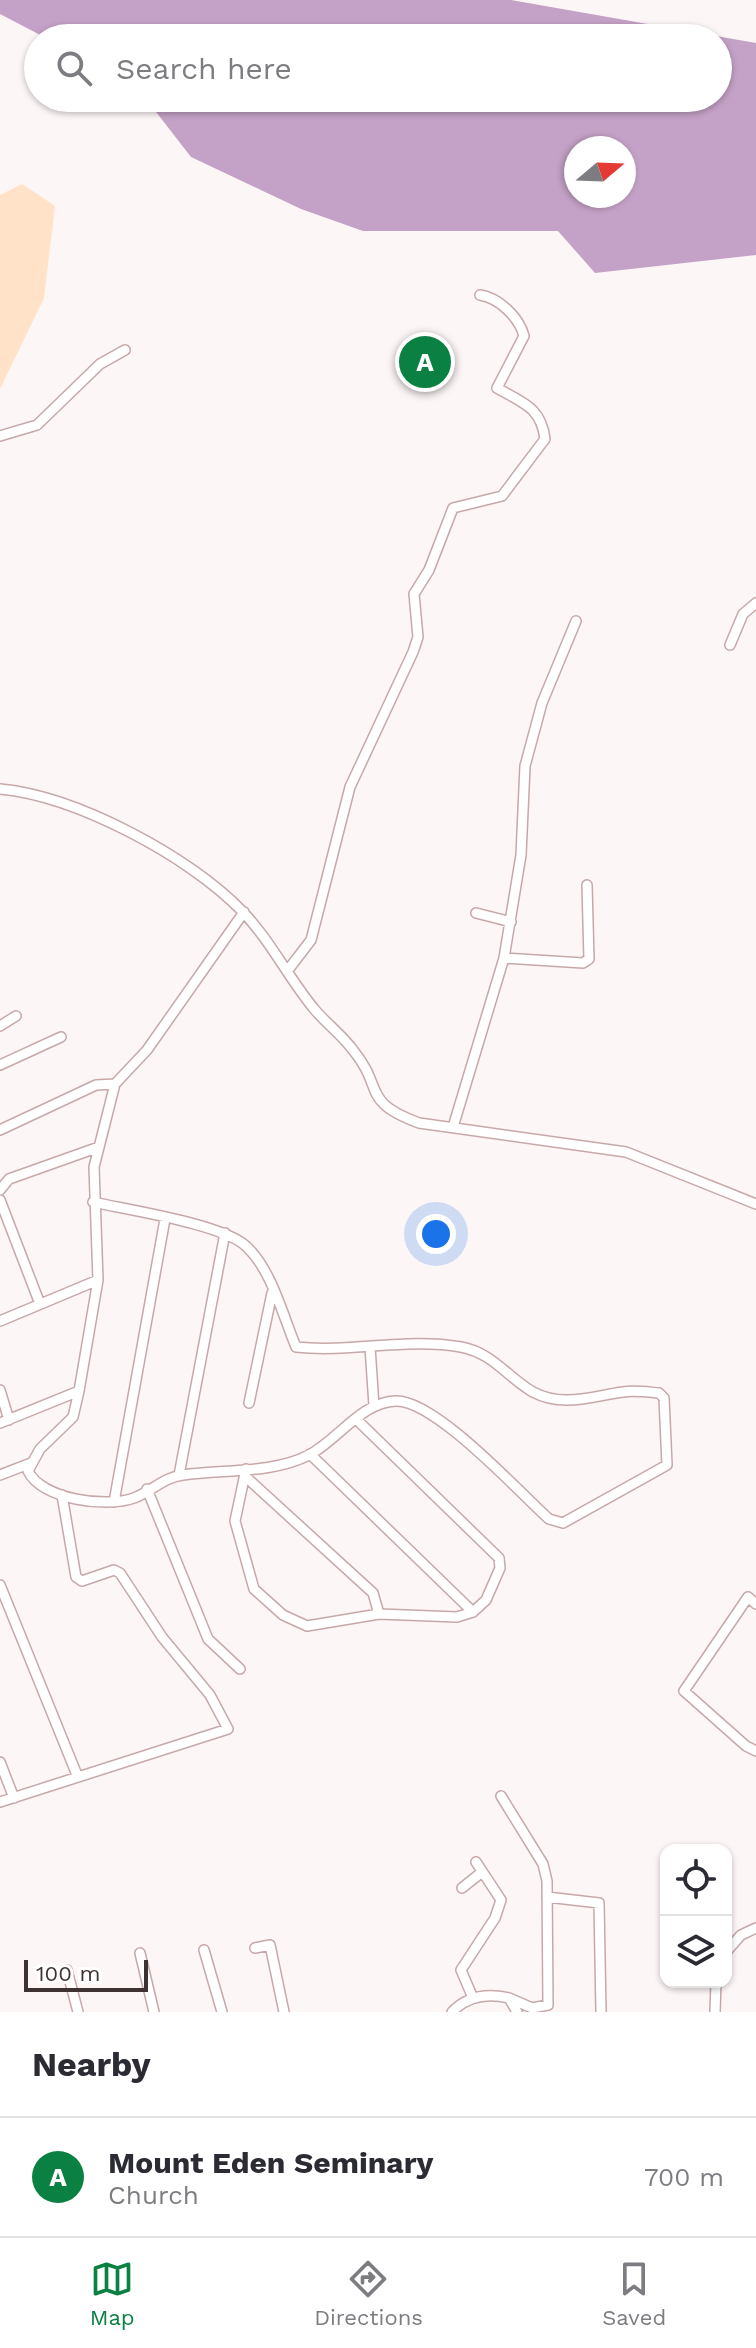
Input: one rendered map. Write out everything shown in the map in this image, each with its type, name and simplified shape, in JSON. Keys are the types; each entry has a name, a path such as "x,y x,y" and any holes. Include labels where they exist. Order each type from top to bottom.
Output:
{"street":[{"path":"288,970 311,940 350,787 413,652 418,637 414,594 429,570 453,508 502,496 545,439 543,420 533,409 497,388 524,336 522,327 494,297 480,295"},
{"path":"0,436 37,425 100,364 125,350"},
{"path":"730,645 743,614 756,603"},
{"path":"453,1127 504,958 521,855 525,766 542,703 576,621"},
{"path":"0,789 30,792 124,830 171,856 244,912 314,1009 355,1051 378,1100 390,1112 419,1123 626,1152 756,1204"},
{"path":"504,958 583,963 589,959 587,885"},
{"path":"93,1202 225,1233 247,1246 273,1292 296,1347 322,1350 435,1344 463,1347 500,1364 533,1392 564,1401 625,1391 659,1393 664,1398 667,1465 563,1523 549,1519 435,1414 399,1401 374,1406 310,1454 284,1464 246,1474 179,1475 147,1489 136,1498 85,1502 62,1495 32,1477 28,1471 31,1463 40,1449 73,1417 79,1391 98,1280 93,1202 94,1167 115,1084 147,1050 244,912"},
{"path":"476,913 511,922"},
{"path":"0,1026 16,1016"},
{"path":"0,1065 61,1037"},
{"path":"0,1130 96,1085 115,1084"},
{"path":"0,1190 9,1179 99,1147"},
{"path":"0,1200 40,1304"},
{"path":"114,1502 165,1219"},
{"path":"179,1475 225,1233"},
{"path":"0,1321 98,1280"},
{"path":"249,1403 273,1292"},
{"path":"370,1347 374,1406"},
{"path":"0,1390 5,1422 79,1391"},
{"path":"246,1474 235,1521 254,1589 283,1615 307,1626 379,1614 457,1617 473,1612 486,1600 500,1568 499,1558 356,1419"},
{"path":"310,1454 473,1612"},
{"path":"0,1475 31,1463"},
{"path":"246,1474 373,1593 379,1614"},
{"path":"147,1489 208,1639 240,1669"},
{"path":"0,1802 228,1729 210,1695 177,1657 120,1573 114,1570 82,1581 76,1577 62,1495"},
{"path":"0,1585 77,1775"},
{"path":"756,1604 748,1597 684,1691 746,1746 756,1751"},
{"path":"0,1762 14,1798"},
{"path":"452,2012 473,1998 491,1993 532,2008 548,2005 547,1897 543,1864 501,1796"},
{"path":"473,1998 461,1970 495,1918 501,1900 476,1862"},
{"path":"462,1888 482,1872"},
{"path":"547,1897 599,1903 601,2012"},
{"path":"732,1945 741,1935 756,1928"},
{"path":"255,1948 270,1945 284,2012"},
{"path":"204,1950 222,2012"},
{"path":"140,1953 154,2012"},
{"path":"67,1970 78,2012"},
{"path":"715,2012 716,1988"},
{"path":"509,1998 517,2012"}],"shaded area":[{"path":"0,0 511,0 648,24 24,24 24,27 0,14"},
{"path":"732,39 756,43 756,255 595,273 558,231 363,231 301,209 191,157 156,112 732,112"},
{"path":"22,184 55,206 44,298 0,389 0,195"}],"place":[{"name":"Mount Eden Seminary","path":"425,362"}]}
